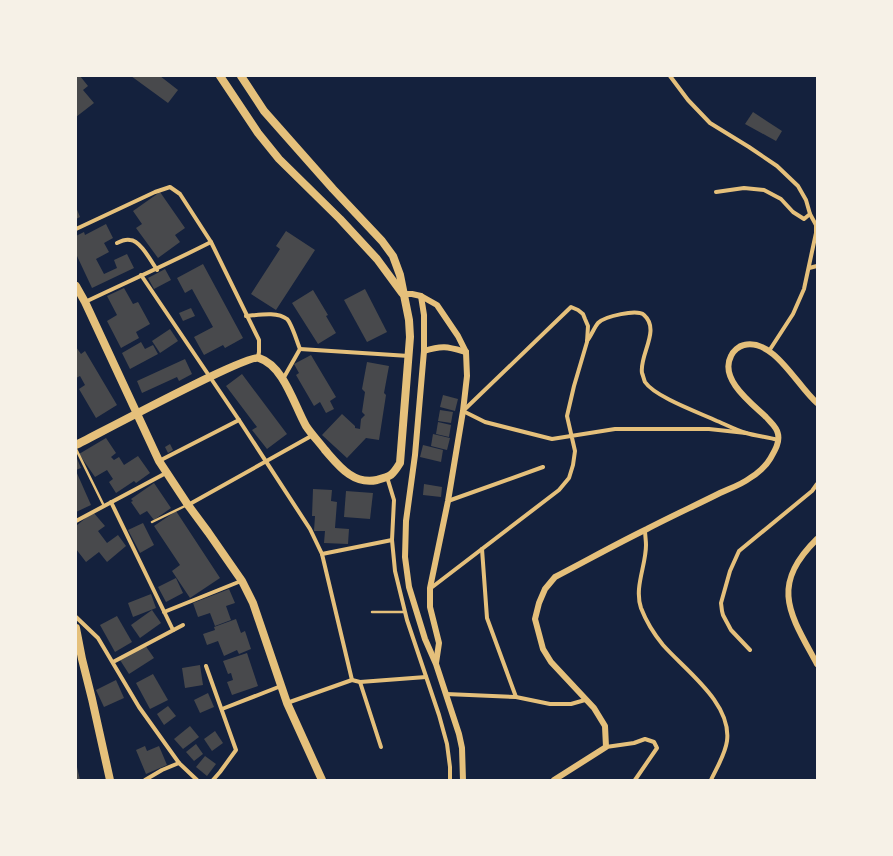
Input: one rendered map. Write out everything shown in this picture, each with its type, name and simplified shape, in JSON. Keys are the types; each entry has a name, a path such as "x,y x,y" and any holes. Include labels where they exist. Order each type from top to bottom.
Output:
{"main road":[{"path":"220,76 258,133 279,159 340,219 371,253 403,294"},
{"path":"76,445 210,377 249,359 258,357 274,368 283,380 301,416 313,435 339,466 352,477 368,482 387,477 394,474 400,463 410,356 409,320 400,275 393,256 382,241 333,189 264,111 241,76"},
{"path":"76,286 85,302 159,461 242,581 253,603 287,703 322,780"},
{"path":"76,628 110,780"}],"street":[{"path":"670,76 688,100 710,123 777,166 798,186 806,200 810,214 816,225 816,233 804,289 793,314 769,351"},
{"path":"76,229 155,192 170,187 180,194 212,242 246,316 259,340 258,357"},
{"path":"716,192 744,188 764,190 781,200 804,220 810,214"},
{"path":"117,242 128,240 139,244 157,270"},
{"path":"85,302 141,275 157,270 212,242"},
{"path":"809,268 817,266"},
{"path":"141,275 240,420 310,529 322,554 352,680"},
{"path":"403,294 412,294 430,300 442,312 458,336 466,352 467,376 463,411 448,501 430,588 430,607 439,643 436,664"},
{"path":"421,296 424,315 424,351 415,455 406,521 405,557 409,587 425,639 436,664 459,734 462,748 463,780"},
{"path":"430,588 558,490 569,478 575,451 573,435 567,416 587,342 588,326 583,314 571,307 463,411"},
{"path":"587,342 599,322 606,318 632,312 639,312 644,315 652,330 643,362 642,373 646,382 667,398 746,433"},
{"path":"246,316 270,314 280,316 288,320 300,349"},
{"path":"606,747 605,726 594,708 585,700 542,649 535,619 539,603 545,589 556,577 645,530 750,478 769,461 776,449 778,433 772,423 738,390 728,371 730,357 739,346 750,344 769,351 782,362 817,403"},
{"path":"424,351 438,347 466,352"},
{"path":"300,349 410,356"},
{"path":"283,380 300,349"},
{"path":"463,411 485,422 552,439 615,429 709,428 746,433 778,440"},
{"path":"159,461 240,420"},
{"path":"188,505 313,435"},
{"path":"448,501 543,467"},
{"path":"76,521 166,473"},
{"path":"387,477 394,500 392,540 396,571 405,612 447,744 450,780"},
{"path":"750,650 736,637 723,615 721,603 732,564 739,551 812,491 817,484"},
{"path":"111,502 173,630"},
{"path":"645,530 646,545 641,574 641,607 649,625 662,644 711,696 723,714 726,723 727,733 724,751 711,780"},
{"path":"817,539 806,549 794,567 788,582 787,595 791,613 817,664"},
{"path":"322,554 392,540"},
{"path":"482,549 487,618 516,697"},
{"path":"164,612 242,581"},
{"path":"76,617 98,638 139,707 179,763 197,780"},
{"path":"113,662 183,625"},
{"path":"206,666 236,750 224,768 213,780"},
{"path":"287,703 352,680 360,682 426,677"},
{"path":"360,682 381,747"},
{"path":"222,709 281,686"},
{"path":"446,694 516,697 550,704 571,704 585,700"},
{"path":"554,780 606,747 634,743 646,739 654,742 657,748 635,780"},
{"path":"145,780 162,770 179,763"}],"lane":[{"path":"76,449 104,506"},
{"path":"152,522 188,505"},
{"path":"372,612 405,612"}],"building":[{"path":"76,76 80,76 88,86 83,90 94,103 76,117"},
{"path":"131,76 160,76 178,90 168,103"},
{"path":"753,112 782,131 776,141 745,124"},
{"path":"160,192 185,228 175,235 180,242 158,258 136,228 142,224 133,211"},
{"path":"76,207 80,217 76,219"},
{"path":"106,224 113,238 104,243 109,252 96,259 104,274 117,268 114,260 127,254 134,268 92,288 76,256 76,236 84,232 85,235"},
{"path":"286,231 315,250 276,310 251,294 280,249 276,246"},
{"path":"203,264 243,338 225,348 223,345 204,355 194,337 213,327 192,289 185,293 177,278"},
{"path":"165,269 171,280 154,289 148,278"},
{"path":"124,288 133,304 138,302 150,324 136,332 139,338 121,348 107,321 117,315 107,296"},
{"path":"365,289 387,332 367,342 344,300"},
{"path":"313,290 328,315 326,316 336,333 318,344 292,303"},
{"path":"191,308 195,316 183,321 179,313"},
{"path":"170,329 178,341 160,353 152,341"},
{"path":"141,342 145,349 153,345 158,354 130,369 122,353"},
{"path":"76,347 81,354 85,351 117,405 96,418 79,389 85,385 80,376 76,378"},
{"path":"311,355 336,397 330,401 334,409 326,413 320,402 314,406 296,375 299,373 294,364"},
{"path":"185,359 192,374 179,381 177,377 142,393 137,381"},
{"path":"367,362 389,366 384,393 386,395 379,440 366,438 347,458 322,435 342,414 355,426 355,428 360,429 361,419 365,415 362,412 365,392 362,389"},
{"path":"242,374 287,434 267,449 252,430 257,427 226,386"},
{"path":"443,395 458,399 455,411 440,407"},
{"path":"440,410 453,412 451,423 438,421"},
{"path":"438,422 451,425 449,437 436,434"},
{"path":"433,434 450,438 447,450 431,446"},
{"path":"106,438 116,453 111,457 114,460 119,457 124,465 138,456 150,473 136,483 134,481 116,493 109,482 113,479 107,470 95,477 79,454"},
{"path":"170,444 173,450 168,453 165,447"},
{"path":"423,445 443,450 441,462 420,457"},
{"path":"76,456 81,468 76,470"},
{"path":"76,471 91,505 76,512"},
{"path":"154,483 171,508 154,520 147,511 140,515 131,502 133,501 131,499"},
{"path":"424,484 442,487 441,497 423,495"},
{"path":"313,489 332,490 331,501 337,502 335,528 349,529 348,544 324,543 325,531 314,531 315,516 312,516"},
{"path":"346,491 373,493 370,519 344,517"},
{"path":"176,511 220,578 190,598 172,571 180,565 154,526"},
{"path":"93,512 105,526 98,531 107,543 118,535 126,546 107,562 99,552 86,562 76,549 76,526"},
{"path":"143,523 154,545 140,553 128,530"},
{"path":"176,578 183,593 166,602 158,587"},
{"path":"229,589 235,603 226,606 231,620 215,626 210,613 198,617 193,603"},
{"path":"151,594 156,608 133,617 128,603"},
{"path":"152,610 161,623 140,638 131,625"},
{"path":"117,616 132,642 115,652 100,625"},
{"path":"236,619 241,633 245,631 251,649 239,654 237,650 224,656 218,641 207,645 203,634 215,630 214,627"},
{"path":"145,645 154,658 129,674 120,660"},
{"path":"247,653 258,686 232,695 227,682 233,680 231,673 228,674 223,661"},
{"path":"200,665 203,685 185,688 182,668"},
{"path":"153,674 168,700 150,709 136,683"},
{"path":"116,680 124,698 104,707 96,690"},
{"path":"208,693 214,707 200,713 194,700"},
{"path":"168,706 176,716 164,725 157,714"},
{"path":"190,726 199,737 183,749 174,739"},
{"path":"215,731 223,743 212,751 204,739"},
{"path":"196,744 203,754 194,761 186,752"},
{"path":"145,746 147,751 159,746 167,765 146,774 136,750"},
{"path":"205,756 216,764 207,776 196,767"},
{"path":"77,767 80,780 76,780"}]}
